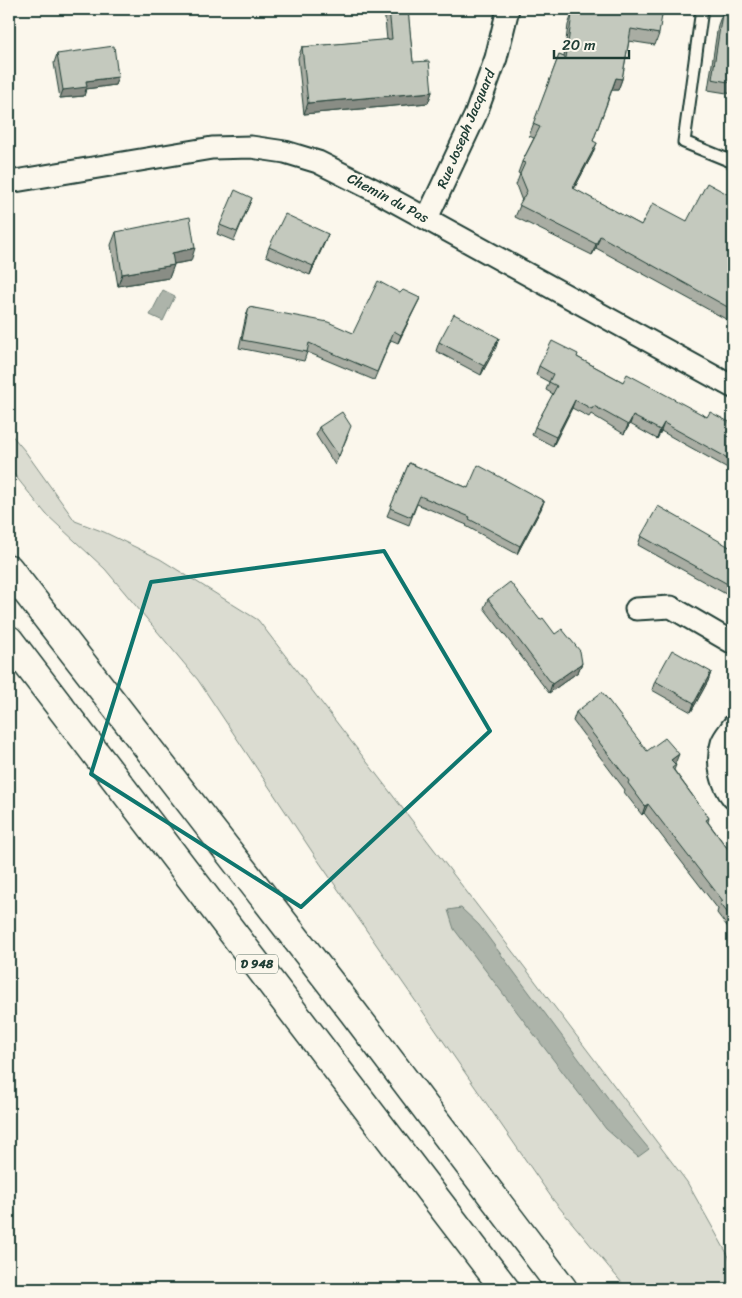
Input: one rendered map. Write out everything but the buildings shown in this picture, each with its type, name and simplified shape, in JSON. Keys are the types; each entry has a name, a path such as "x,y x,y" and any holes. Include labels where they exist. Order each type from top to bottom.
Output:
{"highway":[{"path":"9,569 353,1012 563,1289"},
{"name":"D 948","path":"9,640 505,1289"}],"street":[{"name":"Rue Joseph Jacquard","path":"427,218 475,116 496,58 508,9"},
{"name":"Chemin du Pas","path":"9,182 212,148 251,147 285,152 318,162 374,190 733,387"},
{"path":"636,609 672,607 733,643"},
{"path":"733,726 722,744 719,768 725,788 733,798"}],"lane":[{"path":"702,9 684,142 733,162"}],"highlighted area":[{"path":"384,551 490,731 301,907 91,774 151,582"}],"shaded area":[{"path":"163,290 175,296 163,321 150,315"},
{"path":"9,432 25,451 75,521 104,532 160,559 258,620 687,1182 733,1264 733,1289 627,1289 554,1201 315,856 198,680 105,569 46,514 9,468"},
{"path":"461,908 479,925 620,1114 649,1149 638,1157 606,1129 454,929 448,910"}]}
